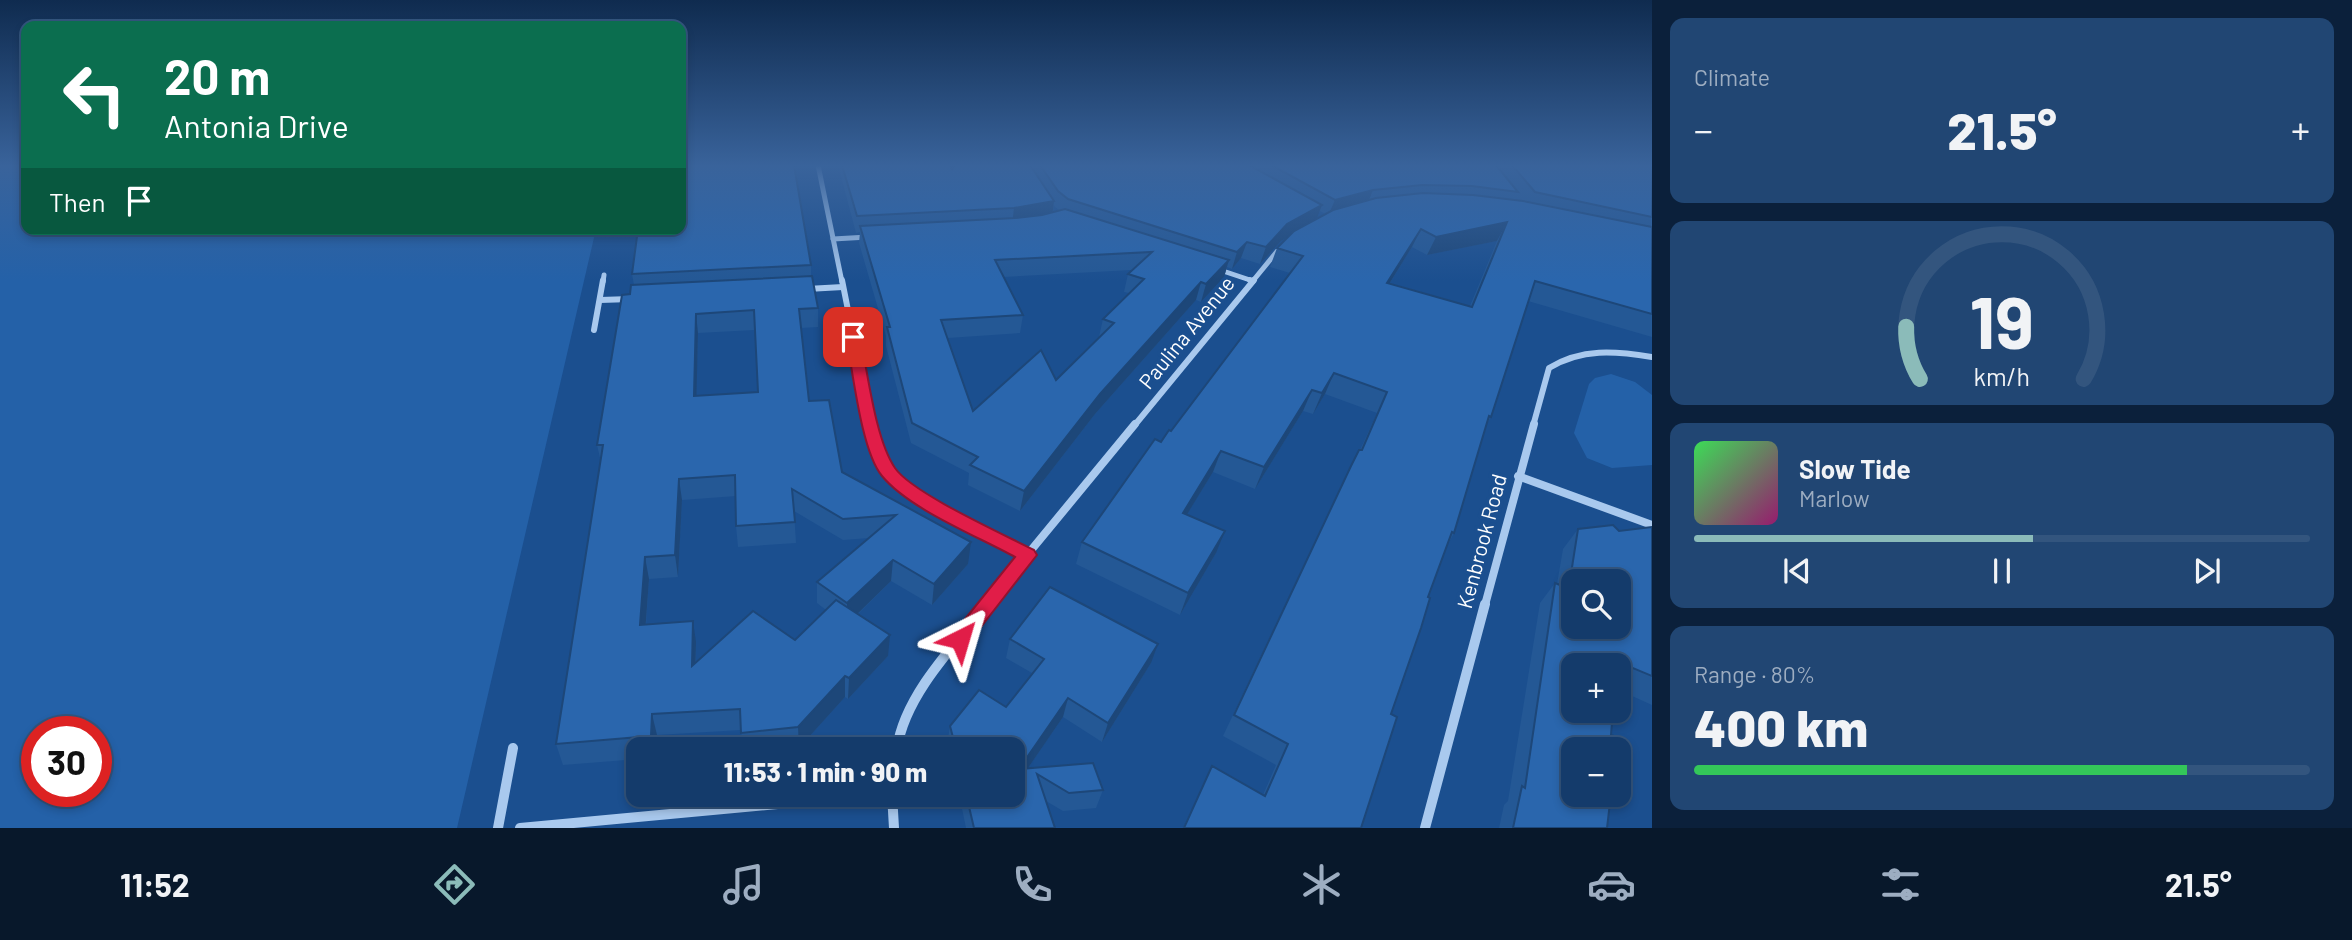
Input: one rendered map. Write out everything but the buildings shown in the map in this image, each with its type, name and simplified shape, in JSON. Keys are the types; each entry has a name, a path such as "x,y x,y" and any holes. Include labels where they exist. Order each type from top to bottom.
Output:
{"street":[{"path":"826,204 875,443 888,472 913,494 1027,555"},
{"path":"834,239 871,237"},
{"name":"Paulina Avenue","path":"898,737 930,674 1282,246"},
{"path":"1204,265 1253,281"},
{"path":"594,330 604,275"},
{"path":"798,290 843,287"},
{"path":"600,300 638,298"},
{"name":"Kenbrook Road","path":"1425,828 1549,368 1563,358 1584,353 1629,354 1652,358"},
{"path":"1518,476 1652,524"},
{"path":"498,828 513,748"},
{"path":"520,828 745,807"},
{"path":"893,807 894,828"}],"shaded area":[{"path":"0,204 21,204 21,235 595,235 457,828 0,828"},
{"path":"1611,374 1635,382 1652,395 1652,465 1612,468 1587,458 1574,433 1589,384 1595,378"}],"route":[{"path":"853,337 875,443 888,472 913,494 1027,555 960,639"}]}
